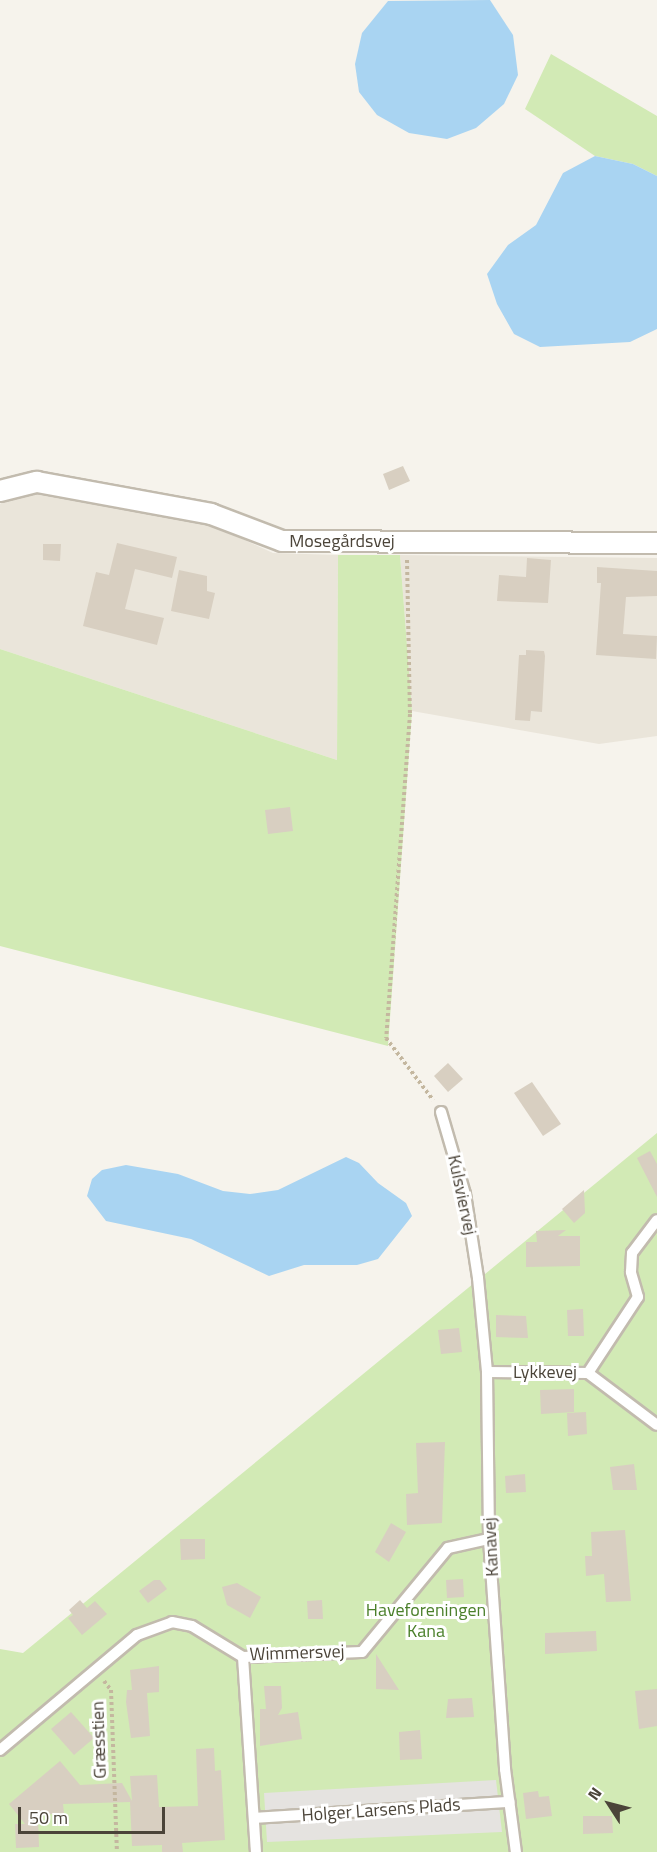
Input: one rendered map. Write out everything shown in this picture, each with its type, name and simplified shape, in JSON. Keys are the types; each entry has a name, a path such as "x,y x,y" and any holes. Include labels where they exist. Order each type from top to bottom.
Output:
{"street":[{"name":"Mosegårdsvej","path":"0,490 37,483 211,514 282,541 657,543"}],"lane":[{"name":"Kulsviervej","path":"441,1112 465,1194 478,1278"},
{"path":"588,1373 638,1297 631,1272 632,1253 657,1220"},
{"name":"Kanavej","path":"478,1278 487,1372 489,1539 509,1802 516,1852"},
{"name":"Lykkevej","path":"487,1372 588,1373 657,1425"},
{"name":"Wimmersvej","path":"0,1750 136,1635 172,1622 192,1626 243,1657 362,1652 448,1548 489,1539"},
{"path":"243,1657 256,1852"},
{"name":"Holger Larsens Plads","path":"254,1818 509,1802"}],"path":[{"path":"406,542 410,714 386,1038 441,1112"},
{"name":"Græsstien","path":"95,1668 111,1690 117,1852"}],"shaded area":[{"path":"34,494 214,526 273,553 338,555 337,760 0,649 0,504 6,499"},
{"path":"400,555 657,558 657,736 599,744 412,711"},
{"path":"496,1780 502,1832 267,1842 264,1793"}],"green space":[{"path":"551,54 657,116 657,176 633,164 595,156 525,109"},
{"path":"338,555 400,555 412,711 388,1046 0,946 0,649 337,760"},
{"name":"Haveforeningen Kana","path":"657,1133 657,1852 0,1852 0,1649 23,1653"}],"water":[{"path":"490,0 513,35 518,75 504,104 476,128 447,139 409,133 377,115 359,92 355,64 362,33 388,1"},
{"path":"595,156 633,164 657,176 657,329 630,342 540,347 514,334 497,304 487,274 508,245 536,225 563,173"},
{"path":"346,1157 359,1163 378,1183 406,1203 412,1216 378,1259 357,1265 304,1265 269,1276 191,1239 106,1221 87,1196 92,1179 102,1170 126,1165 178,1174 223,1191 250,1194 278,1190"}],"building":[{"path":"403,466 410,481 389,490 383,474"},
{"path":"117,543 177,557 172,578 135,569 125,609 164,618 157,645 83,626 96,572 109,575"},
{"path":"43,544 61,544 60,561 43,560"},
{"path":"527,558 551,560 548,603 497,601 499,575 526,577"},
{"path":"597,567 657,571 657,596 626,597 623,634 657,636 656,659 596,655 601,583 597,583"},
{"path":"179,570 207,576 207,591 215,593 209,619 171,611"},
{"path":"526,650 544,651 545,656 542,712 531,711 530,721 515,720 519,655 526,655"},
{"path":"290,807 293,831 268,834 265,810"},
{"path":"448,1063 463,1079 448,1092 434,1076"},
{"path":"532,1082 561,1124 543,1136 514,1093"},
{"path":"650,1151 657,1164 657,1197 637,1158"},
{"path":"584,1190 585,1213 574,1223 562,1209"},
{"path":"566,1230 558,1236 580,1236 580,1266 526,1267 526,1242 537,1242 536,1231"},
{"path":"583,1309 584,1336 568,1336 567,1310"},
{"path":"496,1315 526,1316 528,1338 496,1337"},
{"path":"459,1328 462,1352 441,1354 438,1330"},
{"path":"574,1389 574,1412 541,1414 540,1390"},
{"path":"586,1412 587,1434 568,1436 567,1413"},
{"path":"445,1442 442,1523 407,1525 406,1494 418,1493 416,1443"},
{"path":"634,1464 637,1490 613,1490 610,1467"},
{"path":"525,1474 526,1492 506,1493 505,1476"},
{"path":"391,1523 406,1532 389,1562 375,1552"},
{"path":"625,1530 631,1601 606,1602 604,1574 586,1576 585,1556 592,1556 591,1532"},
{"path":"180,1539 205,1539 205,1559 181,1560"},
{"path":"463,1579 464,1597 447,1598 446,1580"},
{"path":"154,1580 160,1580 167,1589 148,1603 139,1591"},
{"path":"237,1583 261,1597 250,1618 227,1605 222,1587"},
{"path":"80,1600 87,1608 95,1601 107,1614 82,1635 68,1618 73,1615 69,1610"},
{"path":"322,1600 323,1619 308,1619 307,1601"},
{"path":"596,1631 597,1651 545,1654 545,1633"},
{"path":"376,1654 399,1690 376,1689"},
{"path":"159,1666 159,1692 147,1693 150,1736 131,1738 126,1702 127,1690 132,1690 130,1670"},
{"path":"264,1686 281,1686 282,1708 278,1715 298,1712 302,1739 260,1746 260,1709 266,1709"},
{"path":"657,1689 657,1726 639,1729 635,1691"},
{"path":"472,1698 474,1717 446,1718 448,1699"},
{"path":"71,1712 94,1738 74,1755 51,1729"},
{"path":"420,1730 422,1759 400,1760 399,1732"},
{"path":"214,1748 215,1771 221,1770 225,1840 182,1843 183,1852 162,1852 162,1845 132,1846 130,1802 63,1804 64,1813 38,1815 39,1847 16,1848 15,1824 25,1824 9,1804 60,1761 80,1785 122,1783 132,1801 130,1776 157,1775 159,1807 198,1806 196,1749"},
{"path":"538,1791 539,1797 549,1796 552,1816 526,1819 523,1793"},
{"path":"583,1816 612,1816 613,1833 583,1834"}]}
